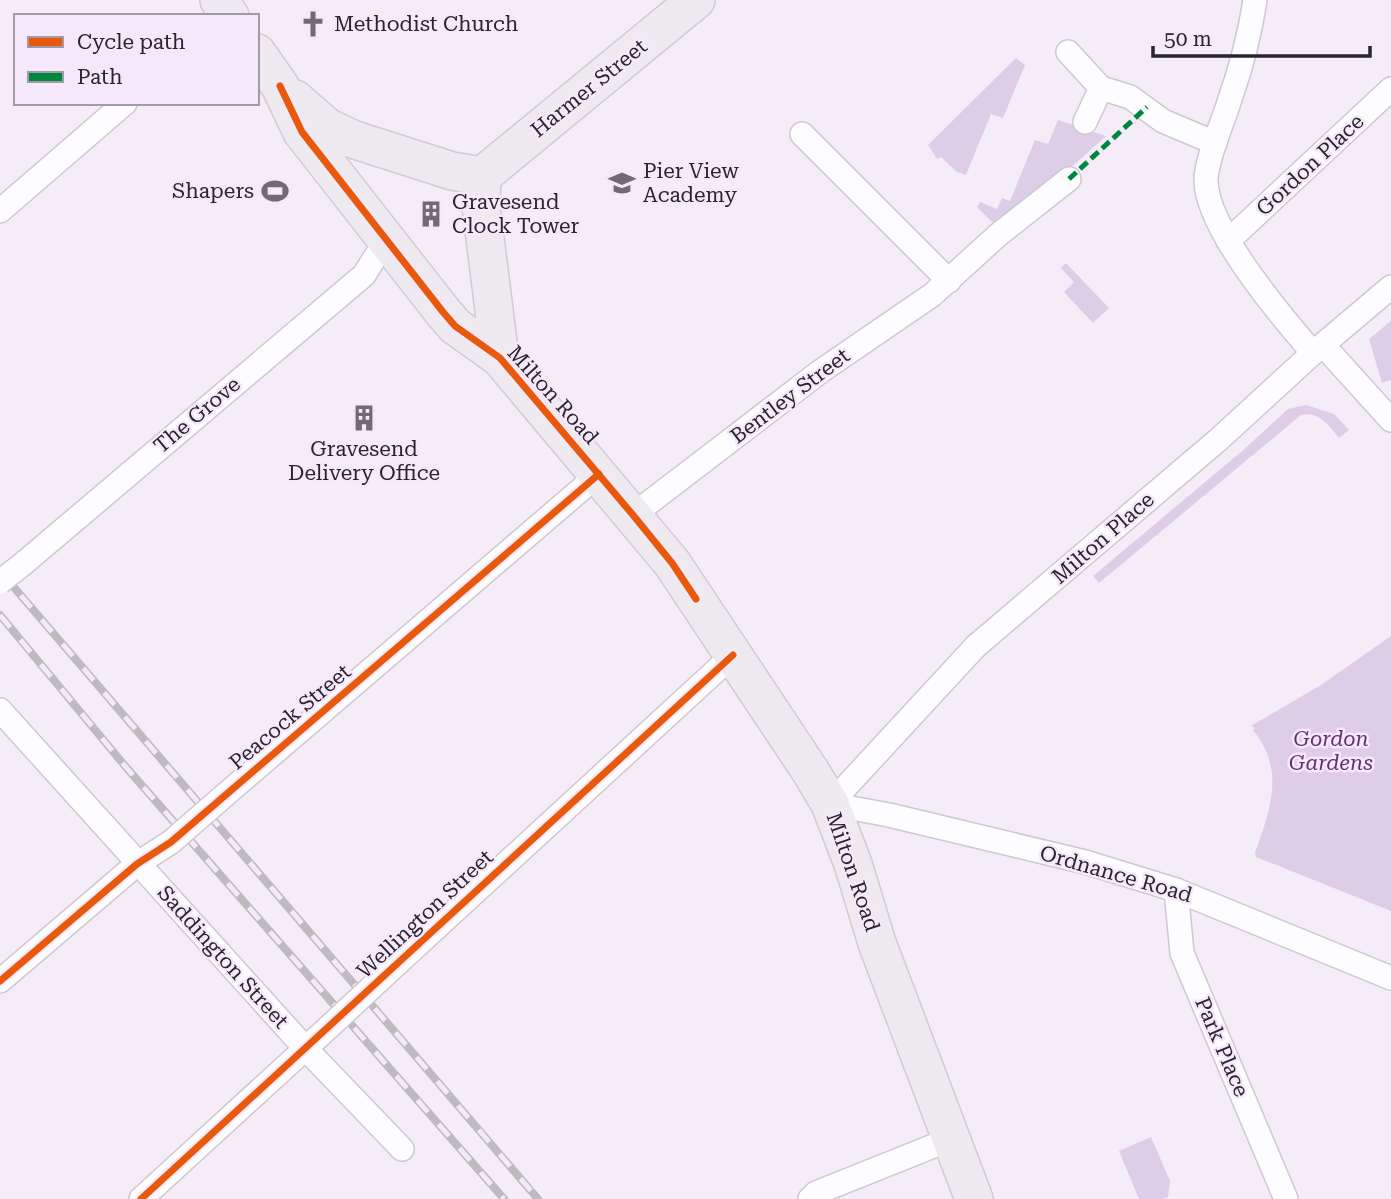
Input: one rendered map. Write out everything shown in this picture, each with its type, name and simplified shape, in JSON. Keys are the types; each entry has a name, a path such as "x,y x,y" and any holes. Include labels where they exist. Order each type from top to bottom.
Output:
{"main road":[{"name":"Harmer Street","path":"482,176 696,0"},
{"name":"Milton Road","path":"259,56 280,86 302,132 455,326 500,358 672,563 830,804 853,864 877,943 974,1199"},
{"path":"280,86 327,127 452,171 482,176 481,206 500,358"}],"street":[{"path":"1255,0 1232,96 1205,179 1208,198 1241,262 1318,349 1391,420"},
{"path":"1068,52 1101,88 1130,97 1163,121 1215,143"},
{"path":"1085,122 1101,88"},
{"name":"Gordon Place","path":"1228,241 1391,89"},
{"path":"0,211 123,105"},
{"path":"802,134 949,281"},
{"name":"Bentley Street","path":"633,515 821,371 933,295 998,235 1069,179"},
{"name":"The Grove","path":"0,582 364,275 386,240"},
{"name":"Milton Place","path":"830,804 976,646 1218,440 1391,286"},
{"name":"Peacock Street","path":"0,981 137,864 171,842 599,474"},
{"name":"Wellington Street","path":"141,1199 733,655"},
{"name":"Saddington Street","path":"0,710 305,1048 402,1149"},
{"name":"Ordnance Road","path":"830,804 889,815 1085,862 1177,890 1391,978"},
{"name":"Park Place","path":"1177,890 1182,953 1286,1199"},
{"path":"810,1199 816,1193 951,1139"}],"green space":[{"path":"1016,58 1025,65 1003,118 991,114 966,175 957,172 941,157 937,159 928,145"},
{"path":"1058,120 1106,136 1007,225 994,224 977,207 980,202 997,209 1002,198 1010,201 1035,140 1048,144"},
{"path":"1066,263 1109,308 1093,323 1064,292 1074,282 1061,268"},
{"path":"1391,321 1391,380 1382,383 1369,339"},
{"path":"1306,405 1334,414 1349,430 1339,438 1318,417 1301,415 1099,583 1093,576 1288,409"},
{"name":"Gordon Gardens","path":"1391,636 1391,911 1256,857 1270,806 1272,775 1263,745 1253,730 1255,728 1251,726 1321,685"},
{"path":"1151,1137 1170,1181 1168,1197 1139,1199 1119,1151"}],"railway":[{"path":"0,571 538,1199"},
{"path":"0,615 125,766 504,1199"}],"marked path":[{"path":"1069,179 1147,107"}],"cycle path":[{"path":"280,86 302,132 443,312 455,326 500,358 633,515 672,563 696,599"},
{"path":"0,981 137,864 171,842 599,474"},
{"path":"141,1199 733,655"}],"place":[{"name":"Methodist Church","path":"313,24"},
{"name":"Pier View Academy","path":"622,183"},
{"name":"Shapers","path":"275,191"},
{"name":"Gravesend Clock Tower","path":"431,214"},
{"name":"Gravesend Delivery Office","path":"364,418"}]}
